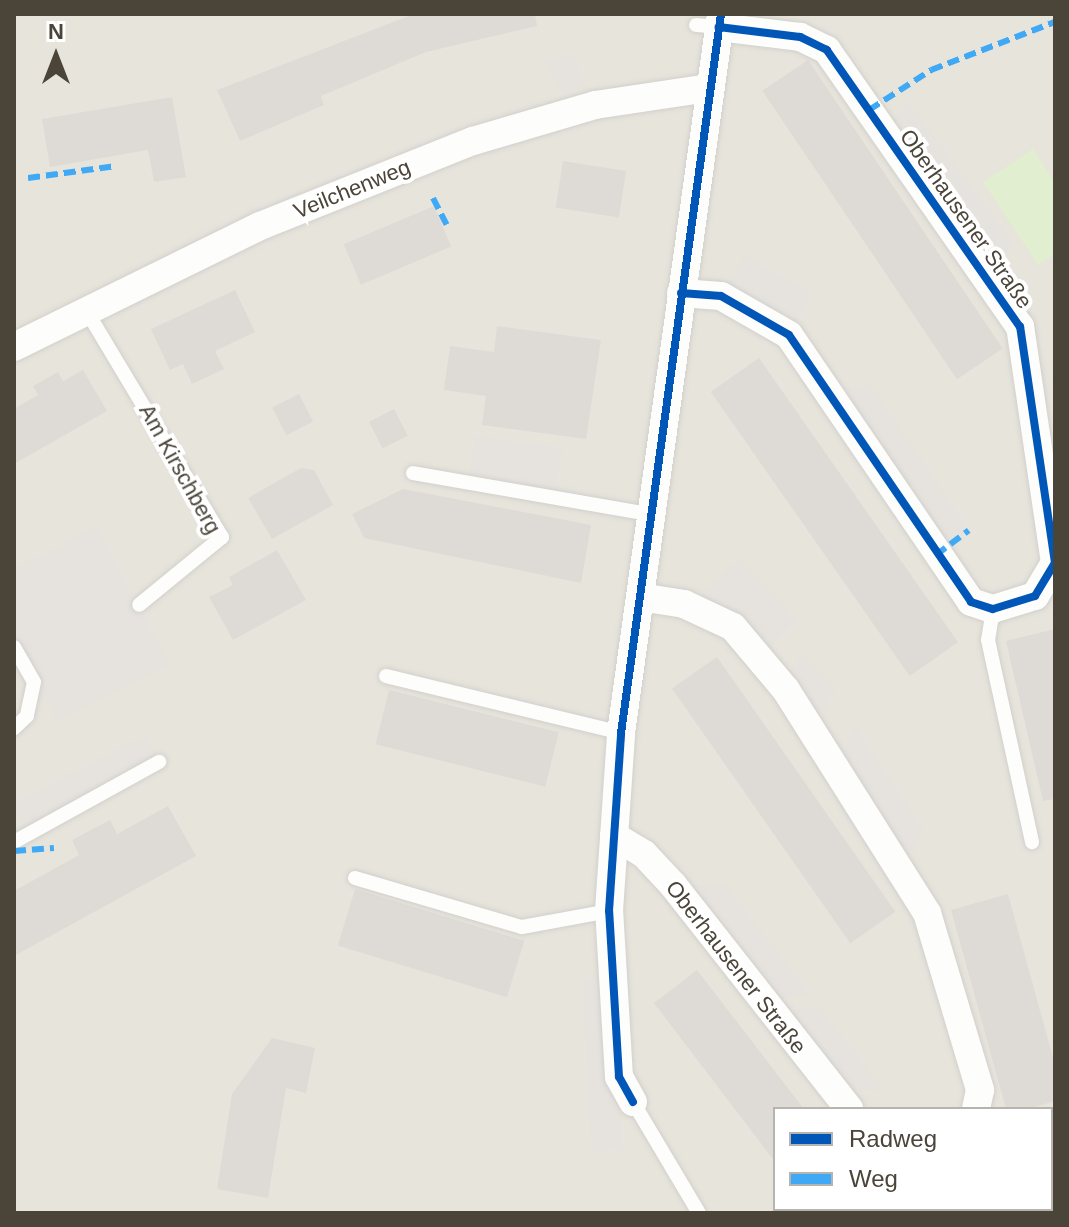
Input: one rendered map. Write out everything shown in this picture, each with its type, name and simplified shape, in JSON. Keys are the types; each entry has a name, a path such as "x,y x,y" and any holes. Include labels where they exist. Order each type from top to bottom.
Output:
{"street":[{"name":"Oberhausener Straße","path":"633,1102 619,1077 609,911 621,733 709,88 712,22 787,35 827,50 1020,327 1055,563 1035,596 993,609"},
{"name":"Veilchenweg","path":"14,347 260,226 473,141 595,105 709,88"},
{"path":"681,293 721,296 789,335 944,566 971,602 993,609"},
{"path":"640,597 684,604 733,627 786,690 927,913 980,1090 976,1107"},
{"name":"Oberhausener Straße","path":"614,836 644,854 673,885 847,1107"}],"lane":[{"name":"Am Kirschberg","path":"86,310 222,537 139,605"},
{"path":"413,473 649,514"},
{"path":"993,609 988,640 1032,842"},
{"path":"14,647 34,682 27,716 14,728"},
{"path":"386,676 621,733"},
{"path":"14,842 159,762"},
{"path":"355,878 522,927 609,911"},
{"name":"Oberhausener Straße","path":"633,1102 699,1213"}],"shaded area":[{"path":"14,14 1055,14 1055,1213 14,1213"},
{"path":"571,53 586,86 561,94 546,61"},
{"path":"908,101 1014,243 992,288 884,133"},
{"path":"745,255 813,294 789,336 721,297"},
{"path":"871,385 969,530 936,555 827,391"},
{"path":"475,436 562,448 556,495 468,483"},
{"path":"98,526 169,664 57,722 14,638 14,569"},
{"path":"739,559 798,620 761,656 702,594"},
{"path":"801,652 835,689 815,736 786,691"},
{"path":"854,724 923,829 903,869 837,770"},
{"path":"145,735 159,762 26,829 14,802"},
{"path":"673,885 726,885 811,995 763,1000"},
{"path":"614,978 623,1150 591,1151 582,980"},
{"path":"820,1007 884,1090 834,1090 773,1012"}],"green space":[{"path":"1033,149 1055,183 1055,254 1038,265 983,182"}],"building":[{"path":"414,14 535,14 537,26 426,52 321,96 324,105 240,141 217,90"},
{"path":"808,60 1003,349 957,379 762,91"},
{"path":"172,97 186,177 154,182 148,150 50,167 42,119"},
{"path":"563,161 626,171 619,217 556,207"},
{"path":"434,206 451,247 361,285 344,244"},
{"path":"235,290 255,332 215,351 224,369 192,384 183,364 170,370 151,329"},
{"path":"497,326 601,340 586,439 482,425 486,396 444,390 450,346 494,352"},
{"path":"759,358 958,642 910,676 711,392"},
{"path":"83,370 107,411 14,464 14,409 38,395 33,386 58,372 63,381"},
{"path":"299,394 313,422 286,435 272,408"},
{"path":"394,409 408,436 383,448 369,422"},
{"path":"301,468 314,470 333,505 272,539 248,498"},
{"path":"403,489 591,525 581,583 364,538 352,514"},
{"path":"277,550 306,600 233,640 209,597 233,585 229,577"},
{"path":"1055,629 1055,799 1043,801 1006,641"},
{"path":"717,657 895,912 850,943 672,689"},
{"path":"389,690 559,732 545,787 375,744"},
{"path":"168,806 196,856 14,956 14,891 79,855 72,840 110,820 117,834"},
{"path":"355,889 524,941 507,997 338,945"},
{"path":"1008,894 1055,1065 1055,1101 1035,1107 1005,1107 951,910"},
{"path":"697,970 802,1107 773,1107 773,1159 654,1003"},
{"path":"272,1038 315,1048 306,1093 286,1088 268,1198 217,1189 232,1094"}],"marked path":[{"path":"869,110 931,70 1055,22"},
{"path":"28,178 116,166"},
{"path":"433,198 447,225"},
{"path":"936,555 969,530"},
{"path":"14,851 54,848"}],"cycle path":[{"path":"633,1102 619,1077 609,911 621,733 721,14"},
{"path":"681,293 721,296 789,335 971,602 993,609 1035,596 1055,563 1020,327 827,50 800,37 719,27"}]}
